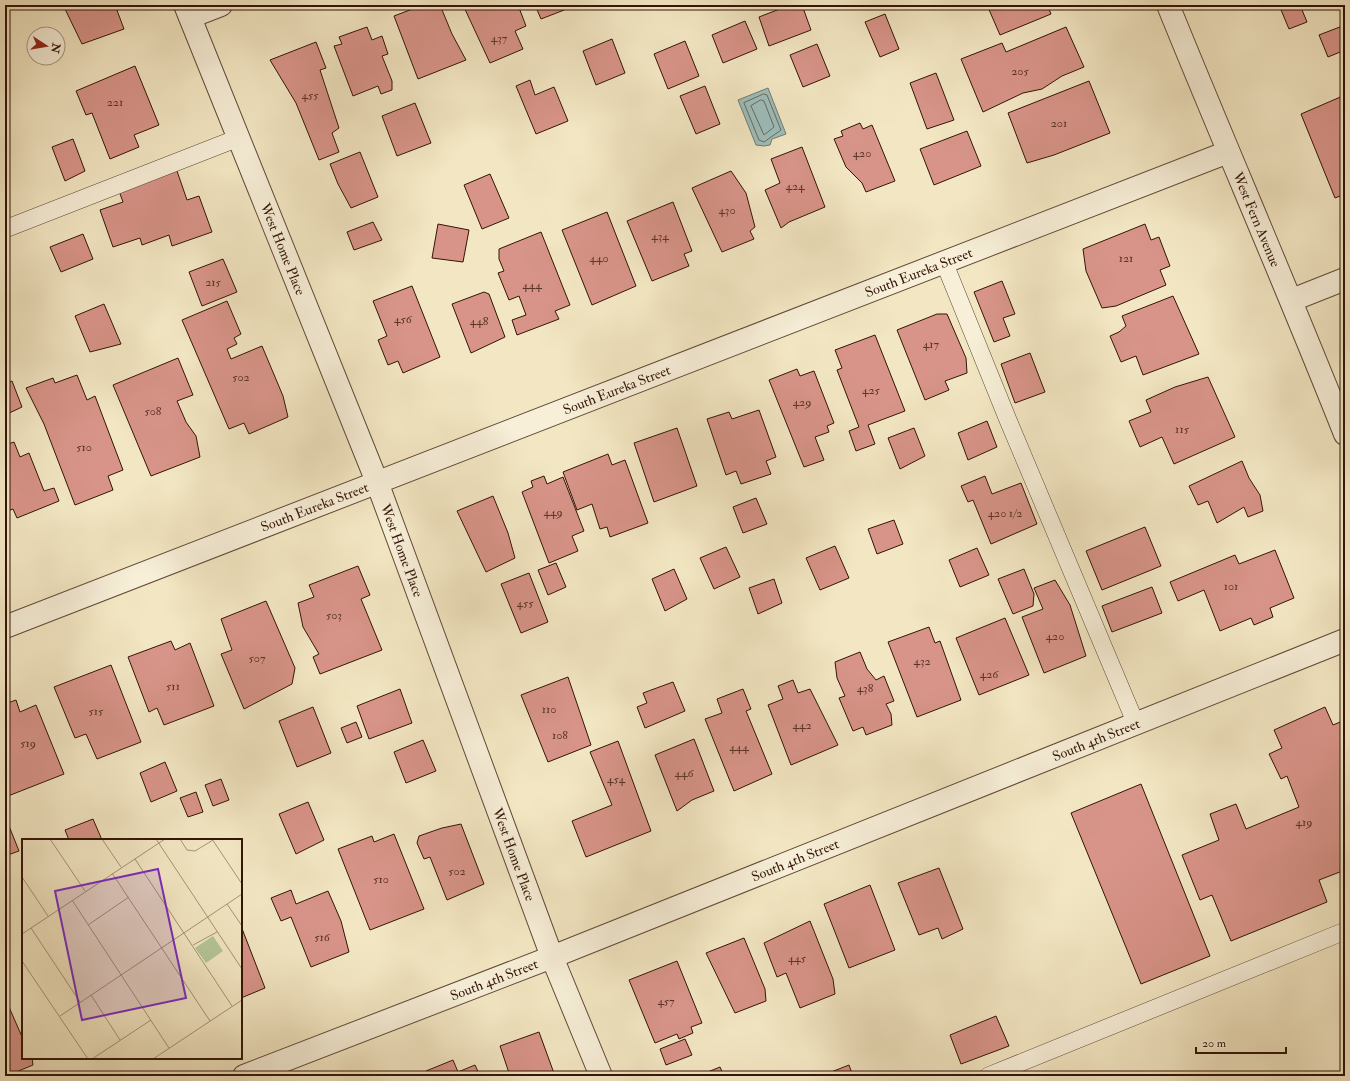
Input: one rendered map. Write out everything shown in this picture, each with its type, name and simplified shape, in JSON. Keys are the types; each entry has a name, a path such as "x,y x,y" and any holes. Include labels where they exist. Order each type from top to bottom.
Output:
{"street":[{"path":"187,11 221,5"},
{"name":"West Fern Avenue","path":"1168,5 1228,152 1292,300 1345,434"},
{"name":"West Home Place","path":"187,11 377,482 552,958 601,1076"},
{"name":"South Eureka Street","path":"5,627 1228,152"},
{"path":"1292,300 1345,279"},
{"name":"South 4th Street","path":"244,1076 552,958 1345,640"}],"lane":[{"path":"5,229 238,138"},
{"path":"944,262 1008,420 1136,724"},
{"path":"988,1076 1345,931"}],"water":[{"path":"768,88 786,134 772,139 770,145 756,145 738,100"}],"building":[{"path":"75,5 115,5 124,29 82,44 65,9"},
{"path":"423,5 440,5 452,34 466,60 418,79 394,16"},
{"path":"463,5 518,5 526,26 515,31 523,49 490,63"},
{"path":"535,5 577,5 541,19"},
{"path":"790,5 802,5 811,30 769,46 759,17"},
{"path":"987,5 1058,5 1049,9 1051,14 1000,35"},
{"path":"1279,5 1300,5 1307,22 1289,29"},
{"path":"885,14 899,49 880,57 865,22"},
{"path":"745,21 757,49 723,63 712,35"},
{"path":"1345,25 1345,50 1328,57 1319,35"},
{"path":"367,27 372,40 382,36 388,54 382,56 392,81 392,90 381,94 378,86 353,96 334,46 342,44 339,37"},
{"path":"1066,27 1084,67 1062,76 1042,89 1023,93 983,112 961,59 1002,43 1006,52"},
{"path":"612,39 625,73 596,85 583,51"},
{"path":"685,41 699,76 668,89 654,54"},
{"path":"316,42 326,68 320,70 339,128 332,133 339,152 319,160 296,103 270,60"},
{"path":"817,44 830,76 803,87 790,55"},
{"path":"135,66 159,125 134,135 139,147 110,159 92,113 86,115 76,91"},
{"path":"936,73 954,120 927,129 910,83"},
{"path":"530,80 535,95 554,87 568,121 536,134 516,86"},
{"path":"1089,81 1110,133 1054,155 1027,163 1008,113"},
{"path":"705,86 720,124 696,134 680,96"},
{"path":"1345,95 1345,194 1335,198 1301,114"},
{"path":"415,103 431,143 397,156 382,116"},
{"path":"860,123 863,129 872,125 895,181 866,192 862,183 846,167 834,139 843,136 841,131"},
{"path":"967,131 981,166 934,185 920,149"},
{"path":"73,139 85,171 65,181 52,147"},
{"path":"802,147 825,207 789,222 781,228 765,190 780,183 771,159"},
{"path":"360,152 378,197 351,208 338,184 330,164"},
{"path":"177,171 187,200 199,196 212,232 172,246 169,235 142,245 140,238 113,247 100,210 123,202 119,191"},
{"path":"731,171 746,193 755,227 750,231 754,239 722,252 692,188"},
{"path":"490,174 509,218 482,229 464,185"},
{"path":"673,202 692,251 684,254 689,266 652,281 627,221"},
{"path":"607,212 636,286 592,305 562,230"},
{"path":"373,222 382,240 354,250 347,232"},
{"path":"438,224 469,230 463,262 432,258"},
{"path":"1145,224 1151,240 1159,237 1170,266 1160,270 1166,285 1116,306 1102,308 1086,271 1083,249"},
{"path":"541,232 570,305 555,311 559,319 517,335 512,320 526,315 519,296 509,300 498,273 504,271 499,259 499,249"},
{"path":"83,234 93,259 61,272 50,247"},
{"path":"223,259 237,292 202,306 189,272"},
{"path":"1002,281 1015,314 1003,318 1010,336 994,342 974,292"},
{"path":"412,286 440,357 403,373 398,361 388,365 378,340 387,336 373,301"},
{"path":"484,292 489,294 505,337 471,353 452,304"},
{"path":"1173,296 1199,354 1143,375 1136,356 1121,362 1110,336 1119,332 1126,326 1122,316"},
{"path":"227,301 241,334 234,338 237,344 227,349 231,359 262,346 283,396 288,417 249,434 244,423 229,429 182,320"},
{"path":"104,304 121,344 90,352 75,316"},
{"path":"937,314 947,314 966,358 967,373 945,381 949,390 925,400 897,330"},
{"path":"875,335 905,411 868,425 875,444 856,451 849,431 859,427 837,370 842,368 835,350"},
{"path":"1030,353 1045,392 1015,403 1001,364"},
{"path":"178,358 193,395 177,401 186,422 196,436 200,457 151,476 113,385"},
{"path":"797,369 800,376 814,371 834,423 827,426 829,432 815,437 824,460 804,467 769,380"},
{"path":"77,375 87,400 95,396 123,470 108,476 113,490 75,505 44,424 26,388 53,378 55,383"},
{"path":"1208,377 1235,437 1174,464 1162,437 1140,447 1129,421 1151,412 1146,400 1175,387"},
{"path":"12,381 22,407 5,415 5,384"},
{"path":"759,410 776,457 766,461 771,474 741,484 736,471 726,475 707,419 729,412 732,419"},
{"path":"987,421 997,447 968,460 958,433"},
{"path":"677,428 697,486 654,502 634,443"},
{"path":"914,428 925,456 900,469 888,438"},
{"path":"14,442 20,457 29,453 44,491 54,488 59,501 17,518 13,509 5,512 5,445"},
{"path":"608,454 612,465 625,460 648,523 610,537 607,527 600,529 592,504 577,510 563,472"},
{"path":"1242,461 1249,478 1260,495 1263,511 1248,517 1244,507 1217,523 1208,501 1198,505 1189,486"},
{"path":"544,476 547,484 563,477 584,531 572,536 578,551 549,563 522,492 533,487 531,481"},
{"path":"985,476 992,494 1021,483 1037,524 991,544 973,500 968,502 961,486"},
{"path":"493,496 508,533 515,558 486,572 457,511"},
{"path":"756,498 767,524 743,533 733,507"},
{"path":"894,520 903,544 877,554 868,529"},
{"path":"1145,527 1161,566 1102,590 1086,551"},
{"path":"835,546 849,578 820,590 806,558"},
{"path":"726,547 740,577 714,589 700,558"},
{"path":"977,548 989,575 960,587 949,560"},
{"path":"1275,550 1294,598 1270,608 1273,617 1254,625 1251,618 1220,631 1204,590 1178,601 1170,582 1235,555 1239,564"},
{"path":"556,563 566,587 548,595 538,570"},
{"path":"358,566 370,595 361,599 382,650 320,674 313,657 319,654 303,627 298,603 314,597 309,585"},
{"path":"674,569 687,599 665,611 652,579"},
{"path":"1024,569 1034,594 1033,606 1013,614 998,579"},
{"path":"529,573 548,622 521,633 501,584"},
{"path":"774,579 782,603 758,614 749,588"},
{"path":"1055,580 1070,605 1086,656 1044,673 1022,617 1043,609 1034,588"},
{"path":"1152,587 1162,613 1112,632 1102,606"},
{"path":"266,601 295,668 292,684 244,709 221,654 232,650 221,619"},
{"path":"1005,618 1029,675 979,695 956,638"},
{"path":"929,627 935,643 940,641 961,700 917,717 888,642"},
{"path":"171,641 175,650 190,643 214,706 164,725 157,708 149,712 128,657"},
{"path":"860,652 867,669 876,680 884,676 894,701 886,704 891,714 892,725 866,735 863,727 853,731 839,698 845,696 837,678 835,662"},
{"path":"111,665 141,742 97,759 86,734 75,738 54,687"},
{"path":"568,677 591,745 548,762 521,695"},
{"path":"793,680 798,693 810,689 838,745 791,765 768,705 783,699 778,686"},
{"path":"673,682 685,711 645,728 637,707 647,703 643,693"},
{"path":"400,689 412,723 369,739 357,706"},
{"path":"743,689 751,709 746,711 772,774 734,791 705,719 722,713 717,699"},
{"path":"16,700 20,712 36,705 64,774 8,796 5,790 5,704"},
{"path":"313,707 331,753 297,767 279,721"},
{"path":"1325,707 1333,725 1345,720 1345,870 1319,880 1327,902 1231,941 1212,895 1200,900 1182,855 1219,840 1210,814 1236,804 1246,829 1299,807 1287,776 1281,779 1269,754 1282,748 1274,730"},
{"path":"356,722 362,737 347,743 341,728"},
{"path":"694,739 714,791 692,800 677,811 655,755"},
{"path":"423,740 436,771 406,783 394,752"},
{"path":"618,741 651,831 586,857 572,821 612,805 590,752"},
{"path":"165,762 177,791 151,802 140,773"},
{"path":"221,779 229,800 213,806 205,785"},
{"path":"1141,784 1210,956 1141,984 1071,813"},
{"path":"196,792 203,812 188,817 180,798"},
{"path":"308,802 324,840 296,854 279,814"},
{"path":"93,819 102,839 69,839 65,830"},
{"path":"7,821 19,851 5,856 5,822"},
{"path":"461,824 484,884 447,900 430,857 424,859 417,843 419,836 442,828"},
{"path":"394,834 424,909 370,930 338,849 372,836 374,842"},
{"path":"939,868 963,929 942,939 938,928 919,935 898,883"},
{"path":"870,885 895,950 849,968 824,904"},
{"path":"291,890 296,904 328,891 341,921 349,952 311,967 291,917 281,921 271,898"},
{"path":"810,921 833,979 835,994 800,1008 786,973 777,977 764,943"},
{"path":"242,929 265,988 242,998"},
{"path":"744,938 765,989 766,1001 735,1013 706,953"},
{"path":"677,961 702,1023 691,1027 693,1033 679,1039 677,1034 655,1043 629,980"},
{"path":"5,998 22,1037 22,1059 32,1059 33,1065 9,1075 5,1065"},
{"path":"996,1016 1009,1046 961,1064 950,1035"},
{"path":"539,1032 555,1076 510,1076 500,1046"},
{"path":"685,1039 692,1055 666,1065 660,1049"},
{"path":"453,1060 458,1072 475,1065 480,1076 428,1076 426,1071"},
{"path":"849,1065 853,1076 821,1076"},
{"path":"720,1067 724,1076 698,1076"}]}
